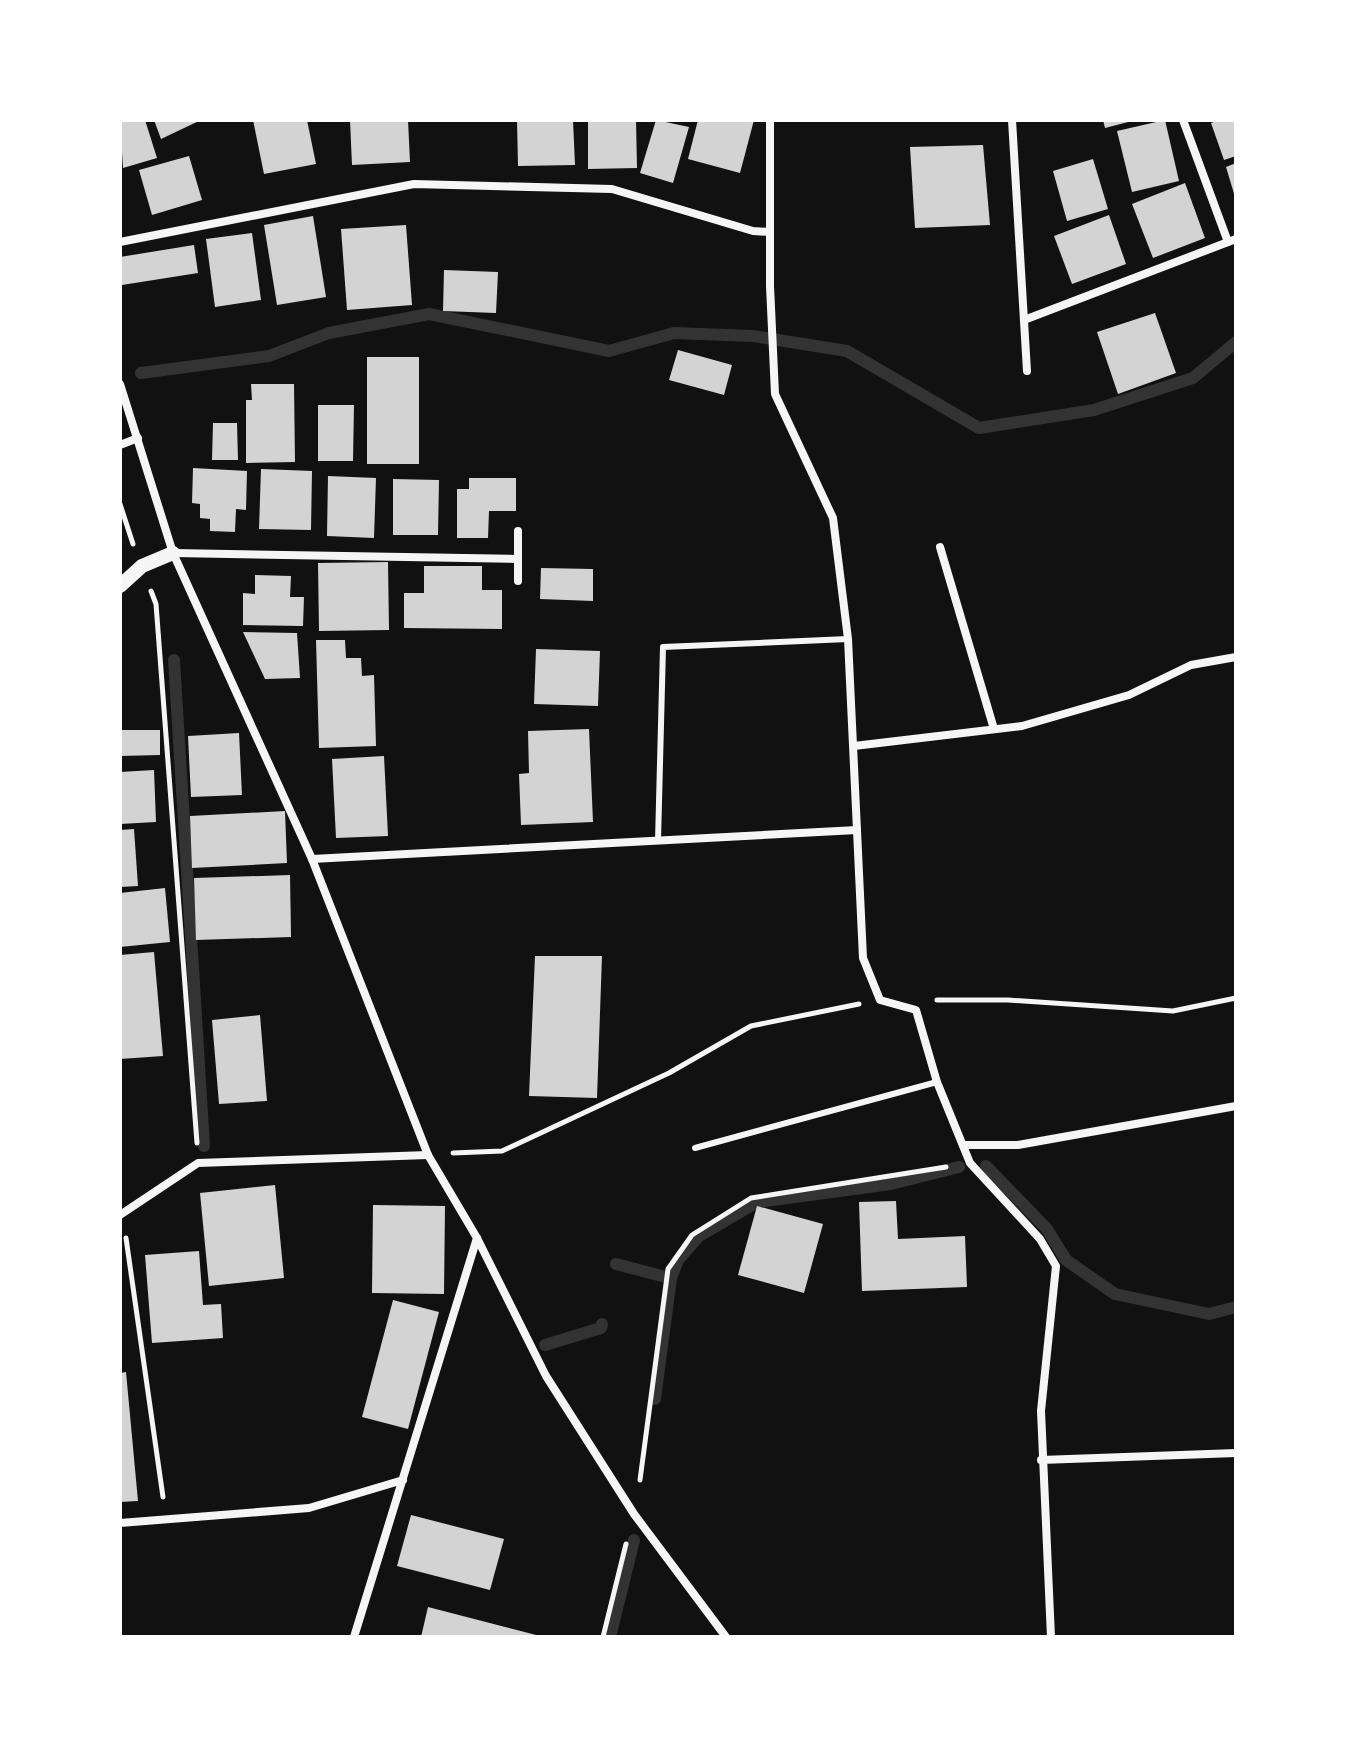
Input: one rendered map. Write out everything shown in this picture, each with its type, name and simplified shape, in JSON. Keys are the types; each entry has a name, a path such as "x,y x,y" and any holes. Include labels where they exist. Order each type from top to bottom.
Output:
{"street":[{"path":"770,120 775,394 833,518 848,639 863,958 880,1000 916,1010 937,1082 970,1163 1040,1239 1056,1266 1055,1304 1044,1359 1041,1460 1051,1637"},
{"path":"1012,120 1027,371"},
{"path":"1024,320 1232,241 1183,120"},
{"path":"120,242 414,184 612,189 753,231 770,232"},
{"path":"120,384 173,553 312,859 428,1155 477,1238 546,1376 634,1514 726,1637"},
{"path":"120,445 138,438"},
{"path":"518,531 518,581"},
{"path":"940,547 994,729"},
{"path":"120,586 142,566 173,553 518,559"},
{"path":"854,746 1022,726 1129,695 1191,665 1236,657"},
{"path":"312,859 857,830"},
{"path":"963,1145 1018,1145 1236,1106"},
{"path":"121,1214 198,1163 428,1155"},
{"path":"354,1637 477,1238"},
{"path":"1041,1460 1236,1453"},
{"path":"120,1523 309,1508 403,1480"}],"lane":[{"path":"658,841 663,647 848,639"},
{"path":"695,1148 937,1082"}],"path":[{"path":"120,504 156,604 198,1163"},
{"path":"928,1000 1008,1000 1173,1011 1236,998"},
{"path":"428,1155 502,1151 669,1073 751,1026 880,1000"},
{"path":"603,1637 634,1514 668,1269 692,1235 751,1198 970,1163"},
{"path":"121,1214 166,1519"}],"building":[{"path":"120,120 145,120 157,158 123,168"},
{"path":"154,120 201,120 161,139"},
{"path":"253,120 307,120 316,164 264,174"},
{"path":"350,120 408,120 410,162 352,165"},
{"path":"517,120 573,120 575,165 518,166"},
{"path":"588,120 636,120 637,168 588,169"},
{"path":"656,120 689,127 673,183 640,173"},
{"path":"698,120 754,120 740,173 688,159"},
{"path":"1103,120 1132,120 1132,121 1105,128"},
{"path":"1165,120 1179,181 1132,192 1117,131"},
{"path":"1236,120 1236,156 1224,160 1211,123"},
{"path":"983,145 990,225 915,228 910,147"},
{"path":"189,156 202,200 152,215 139,170"},
{"path":"1093,159 1108,209 1067,221 1053,171"},
{"path":"1236,163 1236,197 1235,197 1226,167"},
{"path":"1185,183 1205,238 1153,258 1132,204"},
{"path":"1109,215 1126,264 1072,284 1054,236"},
{"path":"313,216 326,297 277,305 264,225"},
{"path":"406,225 412,305 347,310 341,229"},
{"path":"252,233 261,300 215,307 206,239"},
{"path":"194,245 198,273 122,285 120,257"},
{"path":"444,270 498,272 496,313 443,311"},
{"path":"1155,313 1176,373 1118,394 1097,332"},
{"path":"678,350 732,365 724,395 669,380"},
{"path":"367,357 419,357 419,464 367,464"},
{"path":"251,384 294,384 295,462 246,463 246,400 252,400"},
{"path":"318,405 354,405 353,461 318,461"},
{"path":"213,423 237,423 238,460 212,460"},
{"path":"193,468 247,471 246,510 236,509 235,532 210,531 210,519 200,518 200,504 192,503"},
{"path":"261,469 312,471 311,530 259,529"},
{"path":"328,476 376,478 374,538 327,536"},
{"path":"469,478 516,478 516,511 489,511 488,538 457,538 457,489 469,489"},
{"path":"393,479 439,480 438,535 393,535"},
{"path":"388,562 389,630 319,631 318,563"},
{"path":"424,566 482,566 482,590 502,590 502,629 404,628 404,593 424,593"},
{"path":"541,568 593,569 593,601 540,599"},
{"path":"255,575 291,576 290,597 304,597 303,626 243,625 243,593 255,594"},
{"path":"243,632 297,633 300,678 265,679"},
{"path":"316,640 345,640 346,658 361,658 362,676 374,675 376,746 319,748"},
{"path":"536,649 600,651 598,706 534,704"},
{"path":"589,729 593,822 521,825 519,774 529,773 528,731"},
{"path":"120,730 160,730 160,755 120,756"},
{"path":"239,733 242,795 191,797 188,736"},
{"path":"384,756 388,836 336,838 332,759"},
{"path":"154,770 156,822 120,824 120,772"},
{"path":"285,811 287,863 192,868 190,816"},
{"path":"134,829 138,886 120,887 120,830"},
{"path":"290,875 291,937 196,940 194,878"},
{"path":"165,888 170,942 120,947 120,893"},
{"path":"154,952 163,1056 120,1059 120,955"},
{"path":"535,956 602,956 597,1098 529,1096"},
{"path":"260,1015 267,1101 219,1104 212,1020"},
{"path":"275,1185 284,1278 209,1286 200,1193"},
{"path":"896,1201 898,1239 965,1236 967,1287 862,1291 859,1202"},
{"path":"373,1205 445,1206 444,1294 372,1293"},
{"path":"757,1206 823,1224 804,1293 738,1275"},
{"path":"199,1251 203,1305 221,1304 223,1338 152,1343 145,1255"},
{"path":"393,1300 439,1312 408,1429 362,1417"},
{"path":"126,1372 138,1501 120,1502 120,1373"},
{"path":"411,1515 504,1539 490,1590 397,1566"},
{"path":"428,1607 540,1636 540,1637 421,1637"}],"waterway":[{"path":"141,373 269,356 329,333 429,314 609,351 674,333 753,336 847,351 979,428 1094,410 1193,378 1236,342"},
{"path":"174,660 204,1146"},
{"path":"986,1166 1047,1229 1066,1260 1115,1294 1209,1314 1236,1307"},
{"path":"655,1399 671,1278 678,1260 699,1236 757,1202 891,1184 959,1167"},
{"path":"616,1264 662,1276"},
{"path":"545,1345 601,1328 602,1324"},
{"path":"610,1637 634,1540"}]}
